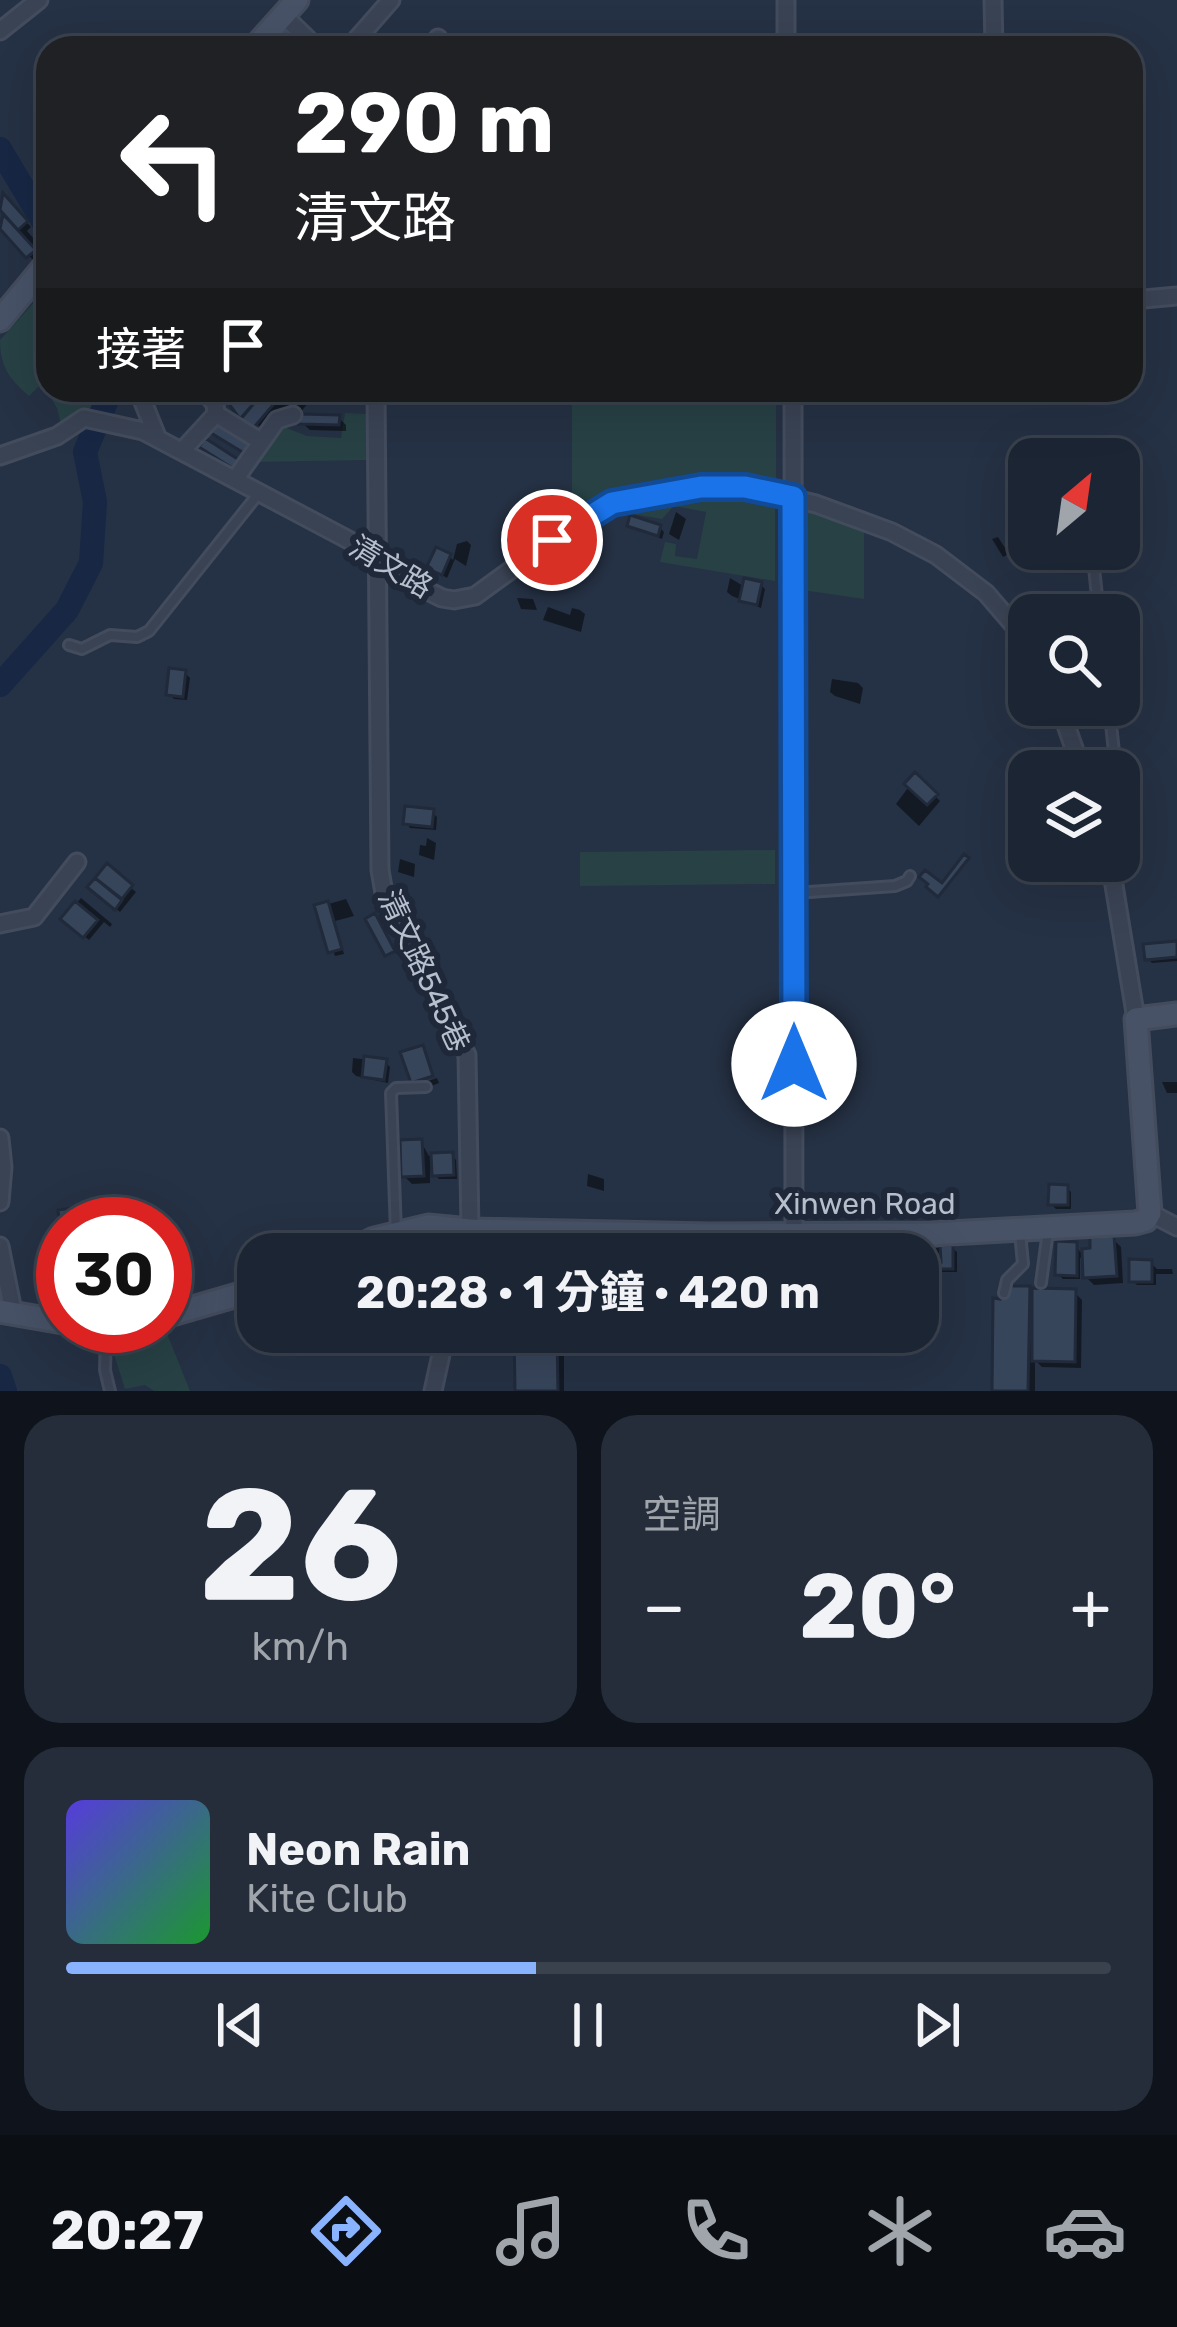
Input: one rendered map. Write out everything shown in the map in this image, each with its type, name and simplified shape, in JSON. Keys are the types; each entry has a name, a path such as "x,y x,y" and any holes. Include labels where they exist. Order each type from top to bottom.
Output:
{"street":[{"path":"0,31 40,0"},
{"path":"360,36 391,0"},
{"path":"786,0 786,36"},
{"path":"993,0 994,36"},
{"path":"265,36 290,8 309,36"},
{"path":"0,319 36,276"},
{"path":"1143,299 1177,296"},
{"path":"143,402 158,439"},
{"path":"213,402 216,413 260,441"},
{"name":"清文路545巷","path":"376,402 380,870 385,899 467,1054 469,1233"},
{"path":"794,402 794,1233"},
{"path":"182,451 216,413"},
{"path":"236,478 277,420 293,415"},
{"name":"清文路","path":"0,456 57,436 84,418 131,429 236,478 360,546 380,567 454,600 475,596 612,503 701,487 745,487 793,497 892,532 936,555 986,593 1008,619"},
{"path":"0,924 34,917 77,862"},
{"path":"1116,882 1136,1019 1150,1213 1177,1227"},
{"path":"1136,1019 1177,1014"},
{"path":"0,1138 0,1202"},
{"name":"Xinwen Road","path":"884,1233 1135,1223 1146,1220 1150,1213"},
{"name":"Xinwen Road","path":"396,1233 428,1226 664,1233"},
{"path":"0,1246 7,1311"},
{"path":"192,1308 237,1295"},
{"path":"433,1391 441,1353"}],"lane":[{"path":"69,645 82,649 110,635 137,637 149,631 260,492"},
{"path":"794,892 895,886 910,876"},
{"path":"396,1233 391,1093 396,1088 426,1088"},
{"path":"1041,1283 1048,1229"},
{"path":"1004,1293 1007,1280 1023,1264 1020,1230"},
{"path":"106,1353 110,1391"}],"green space":[{"path":"36,300 36,389 29,396 7,371 0,340"},
{"path":"53,402 99,402 92,414 74,415 61,424"},
{"path":"572,402 776,402 776,484 672,484 624,494 572,515"},
{"path":"345,413 367,414 369,460 251,462 279,425 307,436 341,438"},
{"path":"703,493 775,498 775,581 660,562 665,542 676,544 675,556 697,559 706,512 674,506 662,519 615,511"},
{"path":"787,502 864,531 864,599 788,588"},
{"path":"775,850 775,884 580,886 580,852"},
{"path":"114,1353 175,1353 190,1391 154,1391 145,1385 125,1389"}],"building":[{"path":"3,193 28,221 18,230 0,210"},
{"path":"3,214 36,250 26,258 0,229"},
{"path":"231,402 255,402 240,419"},
{"path":"255,402 273,405 256,425 261,429 256,434 240,420"},
{"path":"299,414 340,415 339,425 299,424"},
{"path":"218,422 250,442 244,453 211,433"},
{"path":"205,438 239,460 234,469 199,447"},
{"path":"630,515 661,525 658,536 627,526"},
{"path":"436,547 451,554 442,575 426,568"},
{"path":"744,578 762,582 757,605 739,601"},
{"path":"169,668 186,670 183,697 166,695"},
{"path":"915,772 938,794 927,805 904,784"},
{"path":"405,806 434,809 432,827 403,824"},
{"path":"964,854 969,858 938,897 919,877 925,870 942,883"},
{"path":"107,863 133,885 122,899 95,878"},
{"path":"95,878 122,900 115,910 87,887"},
{"path":"75,901 98,920 83,938 60,919"},
{"path":"328,901 342,949 328,953 314,905"},
{"path":"375,913 395,951 385,956 365,919"},
{"path":"1177,941 1177,957 1145,960 1143,944"},
{"path":"423,1045 433,1076 411,1083 400,1052"},
{"path":"364,1056 387,1059 384,1080 362,1077"},
{"path":"422,1139 424,1176 401,1177 400,1140"},
{"path":"453,1152 454,1175 432,1176 431,1153"},
{"path":"1049,1184 1068,1185 1068,1205 1048,1205"},
{"path":"1114,1236 1117,1276 1083,1278 1082,1249 1090,1248 1090,1237"},
{"path":"1056,1241 1077,1242 1077,1276 1055,1275"},
{"path":"940,1245 953,1245 953,1269 939,1269"},
{"path":"1129,1259 1152,1260 1152,1282 1129,1282"},
{"path":"1001,1286 1030,1286 1028,1391 992,1391 993,1298 1000,1299"},
{"path":"1032,1288 1076,1289 1075,1362 1032,1361"},
{"path":"514,1353 557,1353 558,1391 515,1391"}],"waterway":[{"path":"0,149 36,210"},
{"path":"0,685 67,610 91,563 95,502 85,452 106,402"},
{"path":"0,1376 5,1391"}],"route":[{"path":"552,540 612,503 701,487 745,487 793,497 794,1064"}]}
